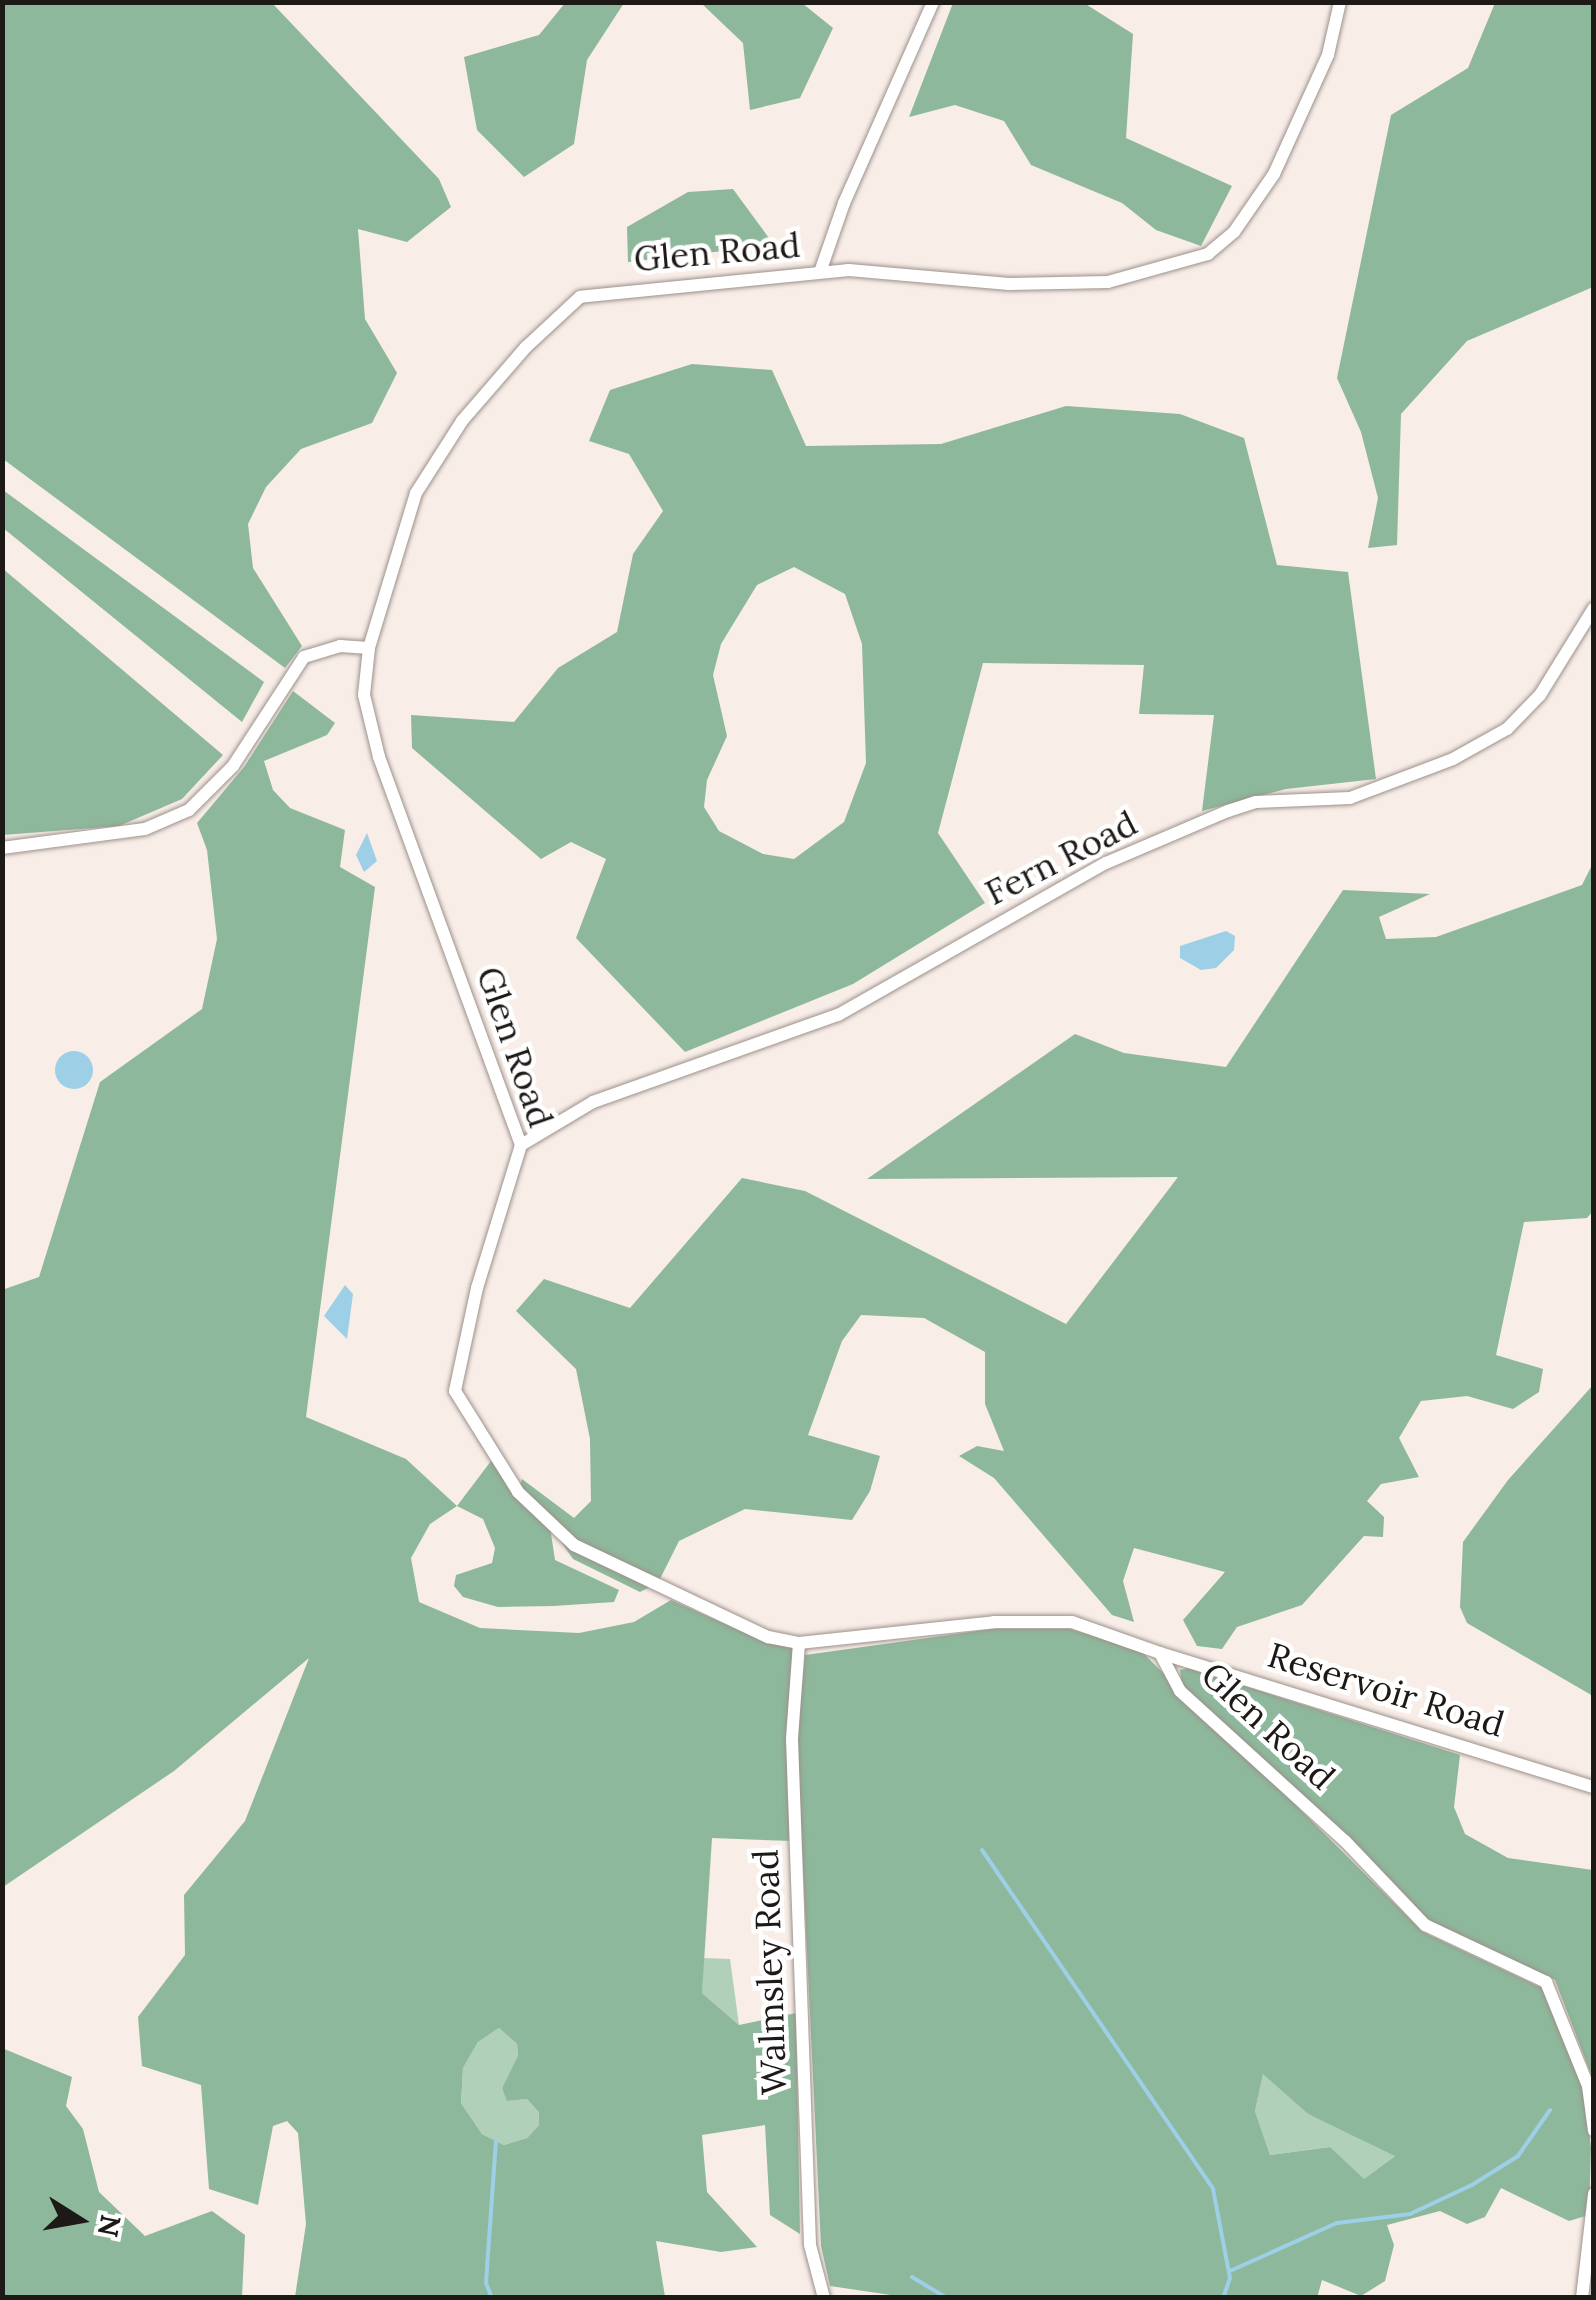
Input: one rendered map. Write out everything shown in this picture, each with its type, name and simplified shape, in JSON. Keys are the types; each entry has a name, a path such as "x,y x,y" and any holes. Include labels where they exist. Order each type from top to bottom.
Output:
{"street":[{"path":"820,272 844,202 934,2"},
{"name":"Glen Road","path":"1340,2 1328,55 1274,174 1234,232 1208,254 1108,282 820,272 580,297 560,312 462,421 416,493 369,648 364,694 379,757 520,1145 455,1391 482,1440 518,1492 574,1545 768,1637 799,1643 994,1622 1072,1622 1160,1653 1180,1690 1282,1780 1425,1925 1546,1982 1588,2086 1594,2131"},
{"name":"Fern Road","path":"520,1145 593,1102 838,1015 1106,863 1228,811 1256,802 1350,798 1454,759 1507,728 1540,695 1594,608"},
{"path":"2,848 145,828 189,810 233,766 304,657 340,646 369,648"},
{"name":"Walmsley Road","path":"799,1643 792,1739 810,2248 824,2298"},
{"name":"Reservoir Road","path":"1160,1653 1594,1787"},
{"path":"1582,2298 1594,2194"}],"green space":[{"path":"3,2 272,3 439,179 451,207 407,242 358,229 365,319 397,373 372,423 301,449 266,487 248,524 253,568 302,646 285,668 3,459"},
{"path":"565,3 624,3 587,60 574,144 524,177 477,130 464,57 539,35"},
{"path":"701,3 802,3 833,28 800,98 750,110 743,43"},
{"path":"953,3 1084,3 1133,34 1126,138 1232,186 1201,246 1156,230 1122,203 1031,165 1004,121 955,105 909,117"},
{"path":"1495,3 1593,3 1593,287 1467,341 1401,414 1397,545 1368,548 1378,498 1361,432 1337,378 1391,115 1468,68"},
{"path":"733,189 774,245 628,262 627,227 688,192"},
{"path":"692,364 772,370 806,446 941,444 1066,406 1180,414 1244,438 1277,565 1348,572 1376,779 1286,789 1202,811 1214,715 1139,714 1144,665 983,663 938,833 985,903 853,984 685,1052 576,938 606,859 571,842 541,859 412,748 411,715 514,722 558,668 617,632 633,554 663,511 629,454 589,441 610,390","holes":["794,567 845,594 862,644 866,763 844,822 794,859 763,854 719,831 704,807 707,780 727,736 713,675 721,644 757,585"]},
{"path":"3,490 264,682 242,722 3,528"},
{"path":"2,568 223,755 182,799 119,826 3,835"},
{"path":"293,691 335,723 327,735 264,761 273,790 290,808 345,830 340,867 375,887 306,1417 406,1459 457,1506 430,1524 411,1558 419,1602 480,1628 579,1633 634,1622 671,1600 763,1641 794,1648 792,1841 712,1838 702,1993 739,2025 796,2013 800,2234 770,2215 765,2125 702,2135 707,2192 757,2247 721,2252 656,2241 665,2297 295,2297 306,2224 298,2133 287,2121 273,2126 258,2205 209,2189 201,2085 142,2066 138,2017 185,1955 184,1895 245,1821 309,1658 174,1771 3,1887 2,1290 39,1277 100,1082 202,1009 217,939 207,850 197,823 244,767","holes":["499,2028 517,2044 518,2056 502,2088 507,2101 527,2099 539,2112 539,2125 527,2138 504,2145 482,2134 461,2103 463,2068 478,2042"]},
{"path":"1593,863 1593,1211 1587,1218 1524,1222 1496,1355 1543,1369 1539,1392 1513,1409 1467,1396 1421,1401 1399,1438 1419,1477 1381,1484 1367,1501 1384,1517 1383,1537 1364,1536 1302,1605 1237,1627 1222,1649 1197,1646 1183,1620 1225,1572 1134,1548 1123,1581 1134,1622 1112,1615 994,1478 959,1456 977,1446 1004,1451 985,1404 985,1352 924,1318 861,1315 842,1341 808,1435 880,1456 870,1491 852,1520 745,1509 679,1541 659,1581 576,1541 519,1487 522,1479 574,1518 591,1501 590,1439 576,1369 516,1311 544,1279 630,1308 742,1178 805,1191 1066,1324 1178,1177 867,1179 1075,1034 1124,1053 1226,1067 1343,890 1430,894 1379,917 1386,939 1436,937 1582,885"},
{"path":"1593,1385 1593,1696 1467,1623 1460,1607 1463,1542 1508,1480"},
{"path":"491,1461 550,1527 555,1560 619,1590 614,1602 498,1607 463,1597 454,1586 456,1575 492,1563 495,1548 483,1519 457,1506"},
{"path":"555,1533 650,1587 640,1592 573,1559"},
{"path":"992,1629 1070,1629 1140,1650 1423,1932 1542,1988 1583,2089 1591,2147 1589,2215 1569,2221 1501,2188 1485,2217 1467,2224 1440,2211 1387,2225 1394,2245 1385,2281 1361,2296 1322,2280 1317,2298 911,2298 830,2286 821,2246 797,1739 805,1655","holes":["1263,2074 1308,2114 1395,2156 1364,2179 1330,2147 1270,2155 1255,2111"]},
{"path":"1188,1668 1460,1755 1454,1807 1465,1834 1508,1858 1593,1870 1593,2079 1555,1980 1428,1921 1182,1686 1180,1670"},
{"path":"703,1958 730,1959 739,2025 702,1993"},
{"path":"499,2028 517,2044 518,2057 502,2088 508,2101 527,2099 539,2111 539,2125 527,2138 504,2145 482,2134 461,2103 463,2068 478,2042"},
{"path":"2,2048 72,2077 66,2106 83,2129 99,2192 145,2236 212,2211 245,2235 242,2297 3,2297"},
{"path":"1263,2073 1308,2114 1396,2155 1363,2180 1329,2147 1270,2155 1255,2111"}],"water":[{"path":"367,833 377,861 364,872 356,855"},
{"path":"1226,931 1235,936 1234,950 1216,968 1201,970 1180,958 1180,946"},
{"path":"74,1051 87,1057 93,1070 87,1083 74,1089 61,1083 55,1070 61,1057"},
{"path":"345,1285 353,1294 347,1339 324,1316"}],"waterway":[{"path":"982,1850 1213,2189 1230,2278 1223,2298"},
{"path":"1230,2271 1337,2223 1410,2214 1472,2185 1518,2156 1550,2110"},
{"path":"492,2298 486,2283 496,2141"},
{"path":"912,2277 947,2298"}]}
